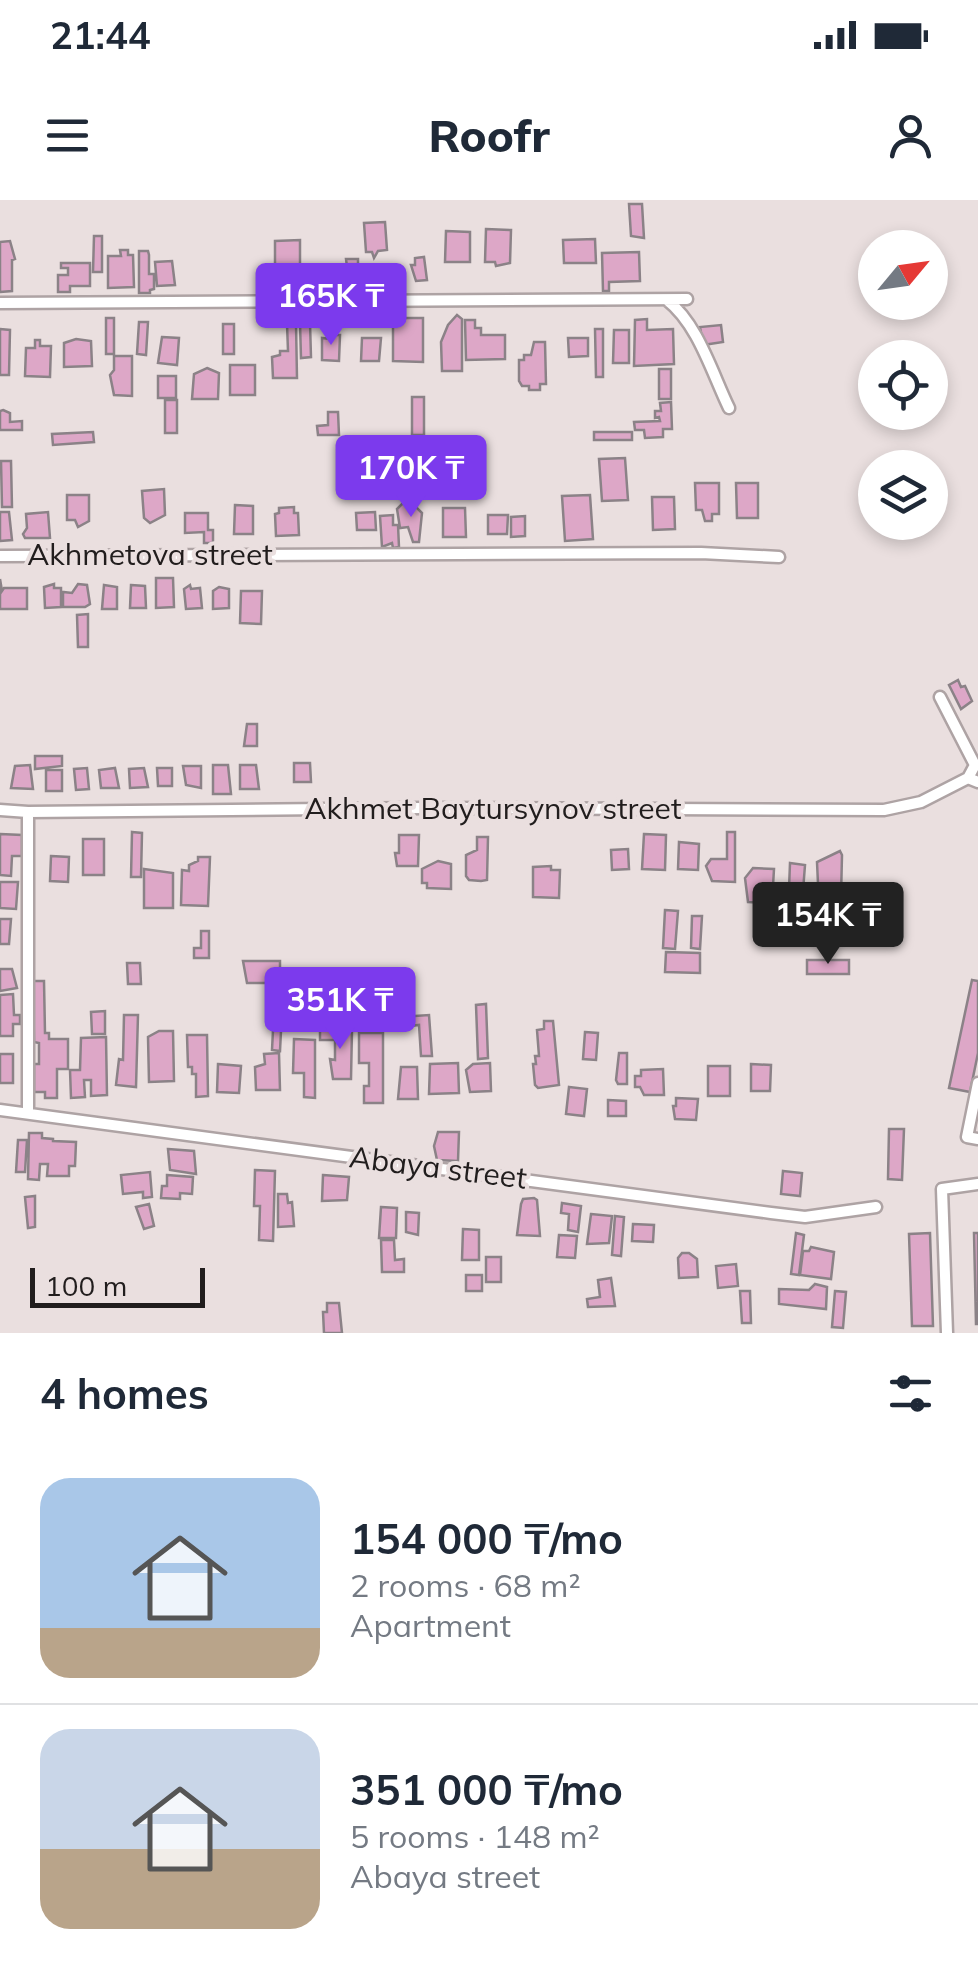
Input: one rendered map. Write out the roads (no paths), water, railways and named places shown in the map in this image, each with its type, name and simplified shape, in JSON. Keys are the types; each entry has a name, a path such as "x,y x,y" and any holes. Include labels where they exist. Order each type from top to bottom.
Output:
{"street":[{"path":"0,303 687,299"},
{"path":"666,300 686,320 729,408"},
{"name":"Akhmetova street","path":"0,556 700,553 779,557"},
{"path":"940,697 977,766 973,780"},
{"name":"Akhmet Baytursynov street","path":"0,810 884,810 921,802 973,780"},
{"path":"28,812 28,1113"},
{"path":"978,1082 968,1137 978,1139"},
{"name":"Abaya street","path":"0,1110 771,1214 805,1217 876,1208"},
{"path":"947,1333 942,1189 978,1184"}]}
